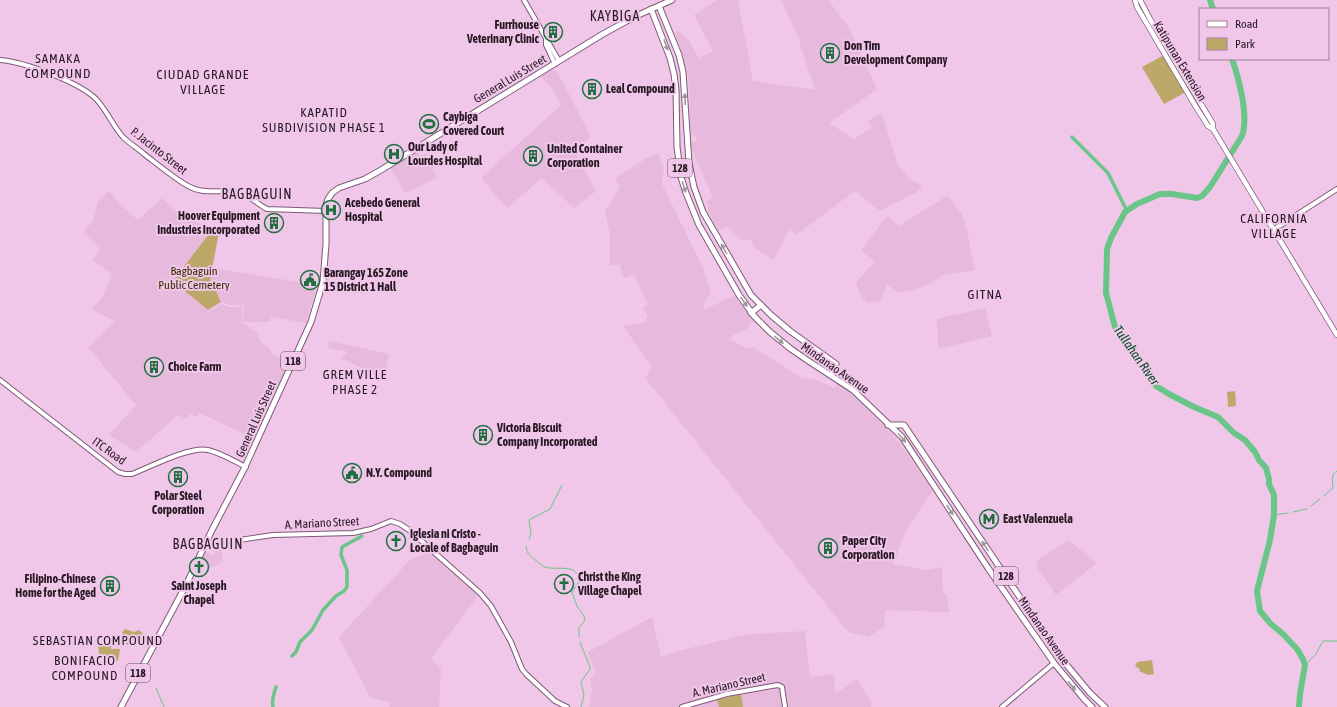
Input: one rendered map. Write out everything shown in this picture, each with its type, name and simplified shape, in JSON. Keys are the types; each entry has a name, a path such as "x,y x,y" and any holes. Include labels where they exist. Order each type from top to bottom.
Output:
{"main road":[{"name":"General Luis Street","path":"121,707 246,467 310,326 323,286 326,211 328,199 332,193 339,188 365,179 381,170 602,34 672,0"},
{"name":"Katipunan Extension","path":"1135,0 1137,7 1208,126 1212,129 1337,335"},
{"name":"Katipunan Extension","path":"1140,0 1213,124 1212,129"},
{"name":"Mindanao Avenue","path":"659,6 679,55 683,72 689,163 694,187 708,222 747,289 761,305 790,331 836,364 831,375"},
{"name":"Mindanao Avenue","path":"652,11 668,53 674,74 678,155 681,177 699,225 739,295 751,313 770,332 791,349 853,390 902,437 1004,591 1054,663 1092,707"},
{"path":"652,11 662,11"},
{"path":"676,124 686,124"},
{"path":"751,313 761,305"},
{"name":"Mindanao Avenue","path":"888,425 904,425 919,445 1060,656 1090,692 1105,707"},
{"path":"940,494 948,489"},
{"path":"1004,591 1012,585"}],"street":[{"path":"524,0 549,44 557,62"},
{"name":"P. Jacinto Street","path":"0,60 25,64 69,82 90,94 102,106 125,139 167,172 193,189 199,191 228,191 245,194 267,209 326,211"},
{"path":"1273,230 1337,189"},
{"name":"ITC Road","path":"0,380 118,472 132,474 187,452 198,450 210,451 246,467"},
{"name":"A. Mariano Street","path":"206,544 272,535 353,533 371,529 389,521 397,522 409,530 480,593 494,611 506,632 522,669 554,701 566,707"},
{"path":"1002,707 1054,663"},
{"name":"A. Mariano Street","path":"682,707 733,693 781,685 785,707"}],"shaded area":[{"path":"717,0 738,0 753,81 815,90 799,42 800,41 781,0 828,0 850,29 877,89 829,123 854,139 872,128 868,121 882,113 898,166 910,179 922,186 917,192 880,211 855,191 796,235 790,228 773,260 755,248 751,240 741,240 727,226 718,231 707,208 709,207 707,201 713,198 690,145 690,142 697,141 696,135 690,136 690,98 688,79 684,59 675,33 679,31 689,41 699,58 713,51 694,15"},
{"path":"552,68 558,73 591,137 574,150 596,191 574,208 542,178 507,208 481,178 561,105 555,92 540,75"},
{"path":"417,151 420,156 426,153 437,178 405,193 390,167"},
{"path":"658,153 664,168 662,184 703,268 711,293 703,304 705,309 734,296 755,321 750,324 749,328 734,334 730,339 746,348 753,347 803,379 805,377 811,381 813,378 834,388 837,383 851,392 897,440 933,490 906,531 893,564 927,570 942,567 943,594 947,595 949,612 885,610 884,627 868,637 848,632 645,378 652,367 623,326 644,323 648,316 643,308 648,304 634,275 624,278 620,265 610,265 610,234 605,211 620,187 615,178 645,159"},
{"path":"109,191 121,205 138,220 162,198 184,218 195,221 212,230 175,277 180,286 210,311 222,304 229,307 242,307 242,322 256,332 261,342 269,347 272,353 289,362 256,440 200,413 196,417 190,414 186,419 178,415 136,452 109,435 136,405 88,347 115,321 91,309 101,300 112,274 93,260 100,249 83,232 93,221 98,201"},
{"path":"947,196 962,214 967,230 975,270 943,275 930,284 911,291 898,292 887,284 881,301 867,303 861,296 856,283 875,261 861,250 887,216 899,226"},
{"path":"212,268 317,285 306,323 271,317 270,322 243,322 244,305 229,305 221,302 210,279"},
{"path":"985,308 992,336 938,349 937,319"},
{"path":"329,341 389,354 383,378 341,358 347,352 328,348"},
{"path":"1068,540 1097,563 1056,595 1038,569 1036,561"},
{"path":"221,544 223,562 202,571 199,563 205,552 214,555 213,545"},
{"path":"430,553 479,594 431,658 441,669 439,707 390,707 389,702 370,697 339,637 411,559"},
{"path":"652,617 661,657 678,651 752,634 805,631 810,677 834,674 835,694 857,679 872,703 871,707 743,707 740,694 719,707 589,707 592,690 590,679 596,673 588,652"}],"green space":[{"path":"1164,55 1186,92 1164,104 1142,67"},
{"name":"Bagbaguin Public Cemetery","path":"212,230 219,233 210,279 221,302 208,310 180,287 175,278"},
{"path":"1235,391 1236,406 1228,407 1227,392"},
{"path":"125,629 134,632 139,630 143,634 142,638 127,645 122,633"},
{"path":"98,646 111,646 111,649 120,649 118,661 100,658"},
{"path":"1152,660 1154,674 1148,675 1139,671 1140,669 1135,666 1137,662"},
{"path":"741,694 743,707 719,707 717,700"}],"waterway":[{"name":"Tullahan River","path":"1210,0 1213,8"},
{"name":"Tullahan River","path":"1232,60 1238,77 1244,108 1244,128 1242,136 1210,187 1202,196 1197,198 1172,194 1160,194 1137,204 1125,212 1111,238 1107,249 1106,293 1115,327 1120,337 1156,386 1194,407 1218,417 1234,433 1245,440 1266,468 1269,484 1274,495 1274,515 1270,540 1257,591 1260,611 1297,649 1303,659 1305,665 1299,707"},
{"path":"1072,137 1108,173 1127,211"},
{"path":"1324,496 1333,488 1333,474 1337,471"},
{"path":"529,539 531,534 529,520 550,509 562,485"},
{"path":"1311,506 1320,499"},
{"path":"1293,512 1307,509"},
{"path":"1274,515 1288,513"},
{"path":"292,656 296,652 300,642 312,630 323,610 347,587 347,570 341,555 342,547 362,536"},
{"path":"526,546 529,554 543,566 549,568 566,568 576,572 579,582 572,592 577,606 585,620 579,628 579,637"},
{"path":"1305,665 1316,654 1323,641 1337,641"},
{"path":"580,642 590,667 581,682 584,695 581,707"},
{"path":"273,707 272,704 276,687"},
{"path":"156,688 164,707"}],"place":[{"name":"Furrhouse Veterinary Clinic","path":"553,32"},
{"name":"Don Tim Development Company","path":"830,53"},
{"name":"Leal Compound","path":"592,89"},
{"name":"Caybiga Covered Court","path":"429,124"},
{"name":"Our Lady of Lourdes Hospital","path":"394,154"},
{"name":"United Container Corporation","path":"533,156"},
{"name":"Acebedo General Hospital","path":"331,210"},
{"name":"Hoover Equipment Industries Incorporated","path":"274,223"},
{"name":"Barangay 165 Zone 15 District 1 Hall","path":"310,280"},
{"name":"Choice Farm","path":"154,367"},
{"name":"Victoria Biscuit Company Incorporated","path":"483,435"},
{"name":"N.Y. Compound","path":"352,473"},
{"name":"Polar Steel Corporation","path":"178,477"},
{"name":"East Valenzuela","path":"989,519"},
{"name":"Iglesia ni Cristo - Locale of Bagbaguin","path":"396,541"},
{"name":"Paper City Corporation","path":"828,548"},
{"name":"Saint Joseph Chapel","path":"199,567"},
{"name":"Christ the King Village Chapel","path":"564,584"},
{"name":"Filipino-Chinese Home for the Aged","path":"110,586"}],"district":[{"name":"KAYBIGA","path":"615,16"},
{"name":"SAMAKA COMPOUND","path":"58,66"},
{"name":"CIUDAD GRANDE VILLAGE","path":"203,82"},
{"name":"KAPATID SUBDIVISION PHASE 1","path":"324,120"},
{"name":"BAGBAGUIN","path":"257,194"},
{"name":"CALIFORNIA VILLAGE","path":"1274,226"},
{"name":"GITNA","path":"985,294"},
{"name":"GREM VILLE PHASE 2","path":"355,382"},
{"name":"BAGBAGUIN","path":"208,544"},
{"name":"SEBASTIAN COMPOUND","path":"98,640"},
{"name":"BONIFACIO COMPOUND","path":"85,668"}]}
